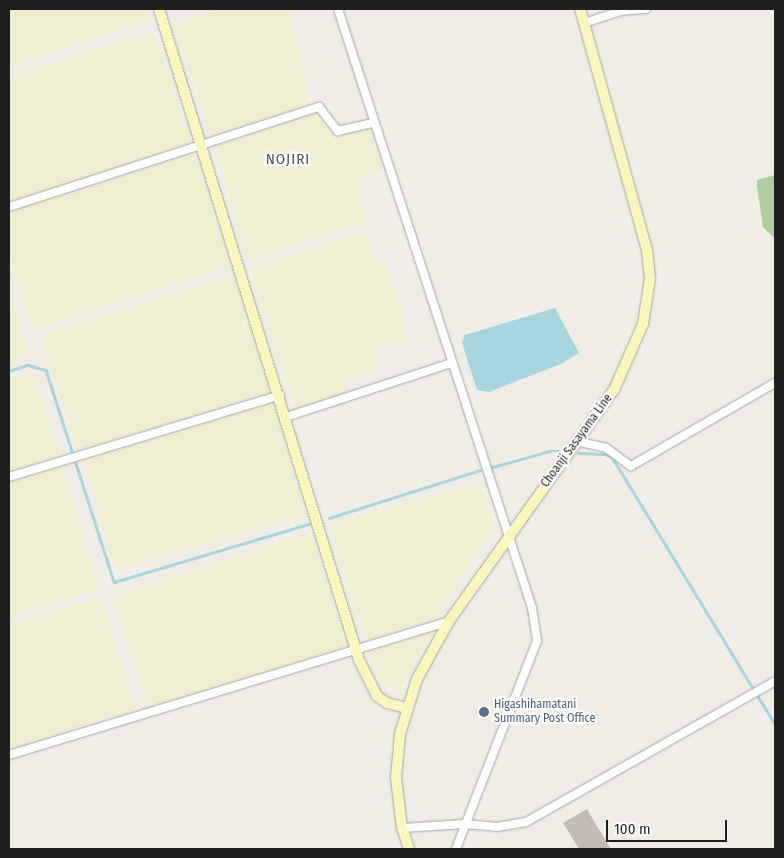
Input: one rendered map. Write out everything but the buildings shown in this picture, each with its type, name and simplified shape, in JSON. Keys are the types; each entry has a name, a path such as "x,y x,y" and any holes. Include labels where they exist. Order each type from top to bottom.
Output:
{"main road":[{"path":"159,9 280,395 356,650 377,696 387,703 407,708"},
{"name":"Choanji Sasayama Line","path":"408,849 402,828 396,778 400,734 417,679 449,621 614,390 634,351 643,324 650,278 647,250 580,9"}],"street":[{"path":"338,9 373,123 413,235 507,538 532,608 537,641 464,824 456,849"},
{"path":"584,23 621,11 646,9"},
{"path":"9,207 319,107 338,131 373,123"},
{"path":"286,417 451,362"},
{"path":"576,441 606,448 631,466 775,383"},
{"path":"9,477 280,395"},
{"path":"9,755 449,621"},
{"path":"402,828 464,824 497,828 526,822 775,681"}],"green space":[{"path":"9,9 147,9 151,20 9,67"},
{"path":"218,9 290,9 310,106 212,138 174,24"},
{"path":"154,31 192,146 9,202 9,77"},
{"path":"322,111 331,135 371,128 383,171 358,180 365,223 249,260 213,146"},
{"path":"194,154 230,266 32,330 9,252 9,211"},
{"path":"775,175 775,239 763,227 757,180"},
{"path":"366,231 375,260 383,259 401,307 407,339 375,348 376,369 352,377 337,397 297,410 251,268"},
{"path":"234,275 270,393 78,451 42,334"},
{"path":"9,295 29,354 9,361"},
{"path":"35,376 60,456 9,472 9,379"},
{"path":"273,401 306,515 115,570 83,456"},
{"path":"62,466 99,590 9,617 9,482"},
{"path":"480,482 495,526 434,621 367,642 330,524"},
{"path":"310,532 348,649 151,713 113,596"},
{"path":"101,597 136,709 9,749 9,625"},
{"path":"431,629 433,636 413,661 402,692 384,685 368,650"}],"water":[{"path":"555,308 579,353 561,364 489,392 477,390 462,343 465,335"}],"waterway":[{"path":"9,371 28,365 46,370 114,582 309,524"},
{"path":"489,468 550,451 560,451"},
{"path":"578,453 605,454 612,457 775,724"},
{"path":"329,518 480,470"}],"place":[{"name":"Higashihamatani Summary Post Office","path":"484,712"}],"district":[{"name":"NOJIRI","path":"288,160"}]}
